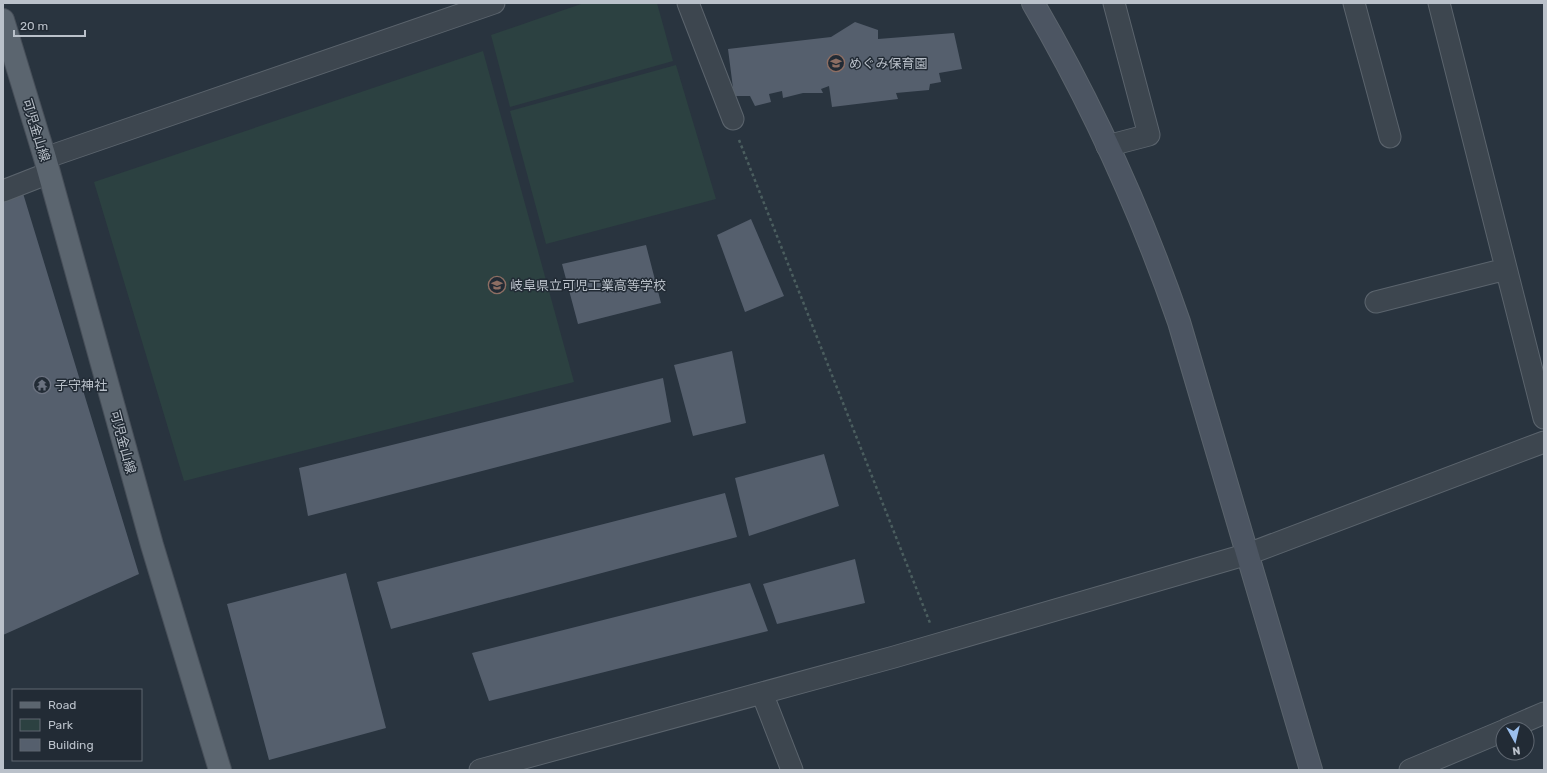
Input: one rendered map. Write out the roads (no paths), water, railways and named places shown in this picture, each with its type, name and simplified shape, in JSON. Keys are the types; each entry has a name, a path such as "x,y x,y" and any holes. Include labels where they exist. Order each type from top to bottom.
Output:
{"main road":[{"name":"可児金山線","path":"3,20 47,166 152,545 220,770"}],"street":[{"path":"3,191 47,166 494,3"},
{"path":"688,3 733,119"},
{"path":"1033,3 1065,58 1108,146 1161,270 1179,322 1311,770"},
{"path":"1108,146 1148,135 1114,3"},
{"path":"1354,3 1390,137"},
{"path":"1439,3 1544,418"},
{"path":"1376,302 1506,269"},
{"path":"492,769 938,644 1248,554 1544,442"},
{"path":"762,693 792,770"},
{"path":"1526,721 1544,713"},
{"path":"1410,770 1495,734"}],"place":[{"name":"めぐみ保育園","path":"836,63"},
{"name":"岐阜県立可児工業高等学校","path":"497,285"},
{"name":"子守神社","path":"42,385"}]}
